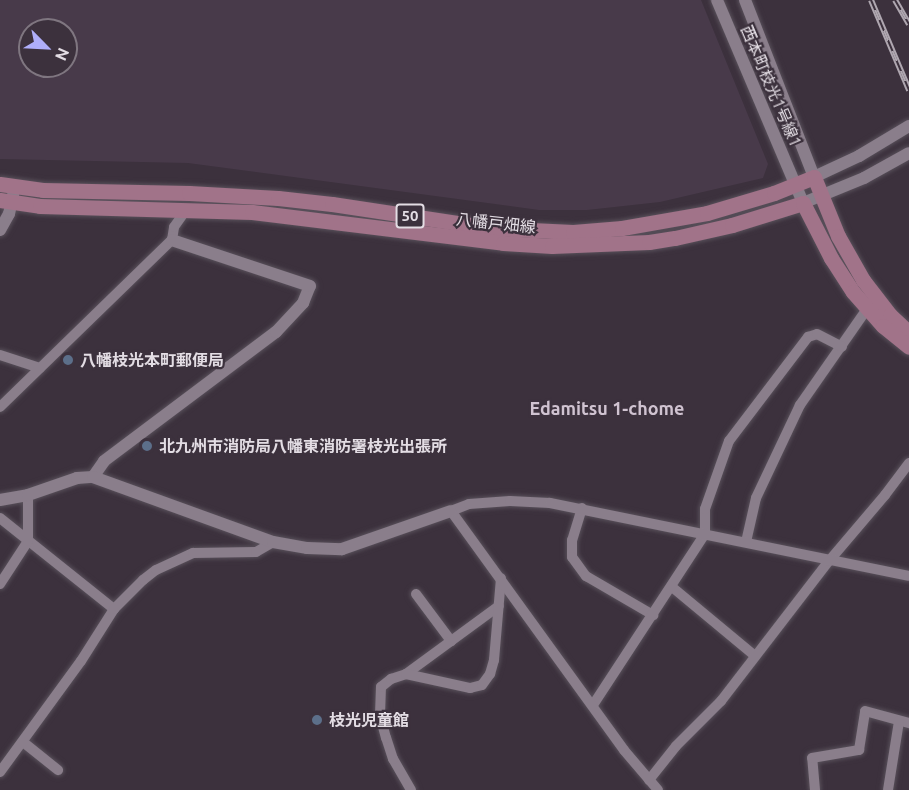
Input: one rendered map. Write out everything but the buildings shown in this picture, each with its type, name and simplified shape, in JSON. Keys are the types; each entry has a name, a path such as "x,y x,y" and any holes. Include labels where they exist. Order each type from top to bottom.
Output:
{"main road":[{"name":"八幡戸畑線","path":"7,193 278,198 489,228 573,232 622,228 707,213 814,177"},
{"path":"814,177 838,236 863,280 890,315 909,333"},
{"name":"八幡戸畑線","path":"7,193 40,206 186,210 302,217 492,242 574,246 649,243 732,225 803,203"},
{"path":"803,203 840,274 867,309 909,347"}],"street":[{"name":"西本町枝光1号線1","path":"717,0 803,203"},
{"name":"西本町枝光1号線1","path":"745,0 814,177"},
{"name":"八幡戸畑線","path":"814,177 859,156 909,126"},
{"path":"803,203 864,178 909,153"},
{"path":"0,230 7,193"},
{"path":"0,407 172,240 174,227 186,210"},
{"path":"93,477 104,461 276,332 303,303 310,286 172,240"},
{"path":"746,542 756,498 800,405 867,309"},
{"path":"593,705 705,534 705,509 729,441 808,337 817,334 842,347"},
{"path":"0,355 40,368"},
{"path":"649,780 676,746 721,701 829,561 909,463"},
{"path":"0,500 28,495 77,478 93,477 273,542 307,548 342,549 469,504 510,501 550,503 909,576"},
{"path":"0,584 28,541 28,495"},
{"path":"582,508 572,540 572,557 586,576 653,615"},
{"path":"451,511 624,750 658,790"},
{"path":"0,518 114,609"},
{"path":"0,772 81,661 114,609 156,570 193,553 256,552 273,542"},
{"path":"406,675 470,688 482,685 490,674 494,660 501,578"},
{"path":"672,587 755,656"},
{"path":"416,594 451,641"},
{"path":"411,790 393,759 380,716 381,687 391,679 406,675 499,606"},
{"path":"815,790 812,758 859,750 865,711 904,722 888,790"},
{"path":"23,742 58,770"}],"shaded area":[{"path":"0,0 701,0 768,164 763,178 660,202 587,210 539,210 188,163 0,159"}],"railway":[{"path":"871,0 909,90"},
{"path":"895,0 909,24"}],"place":[{"name":"八幡枝光本町郵便局","path":"68,360"},
{"name":"北九州市消防局八幡東消防署枝光出張所","path":"147,446"},
{"name":"枝光児童館","path":"317,720"}],"district":[{"name":"Edamitsu 1-chome","path":"607,408"}]}
